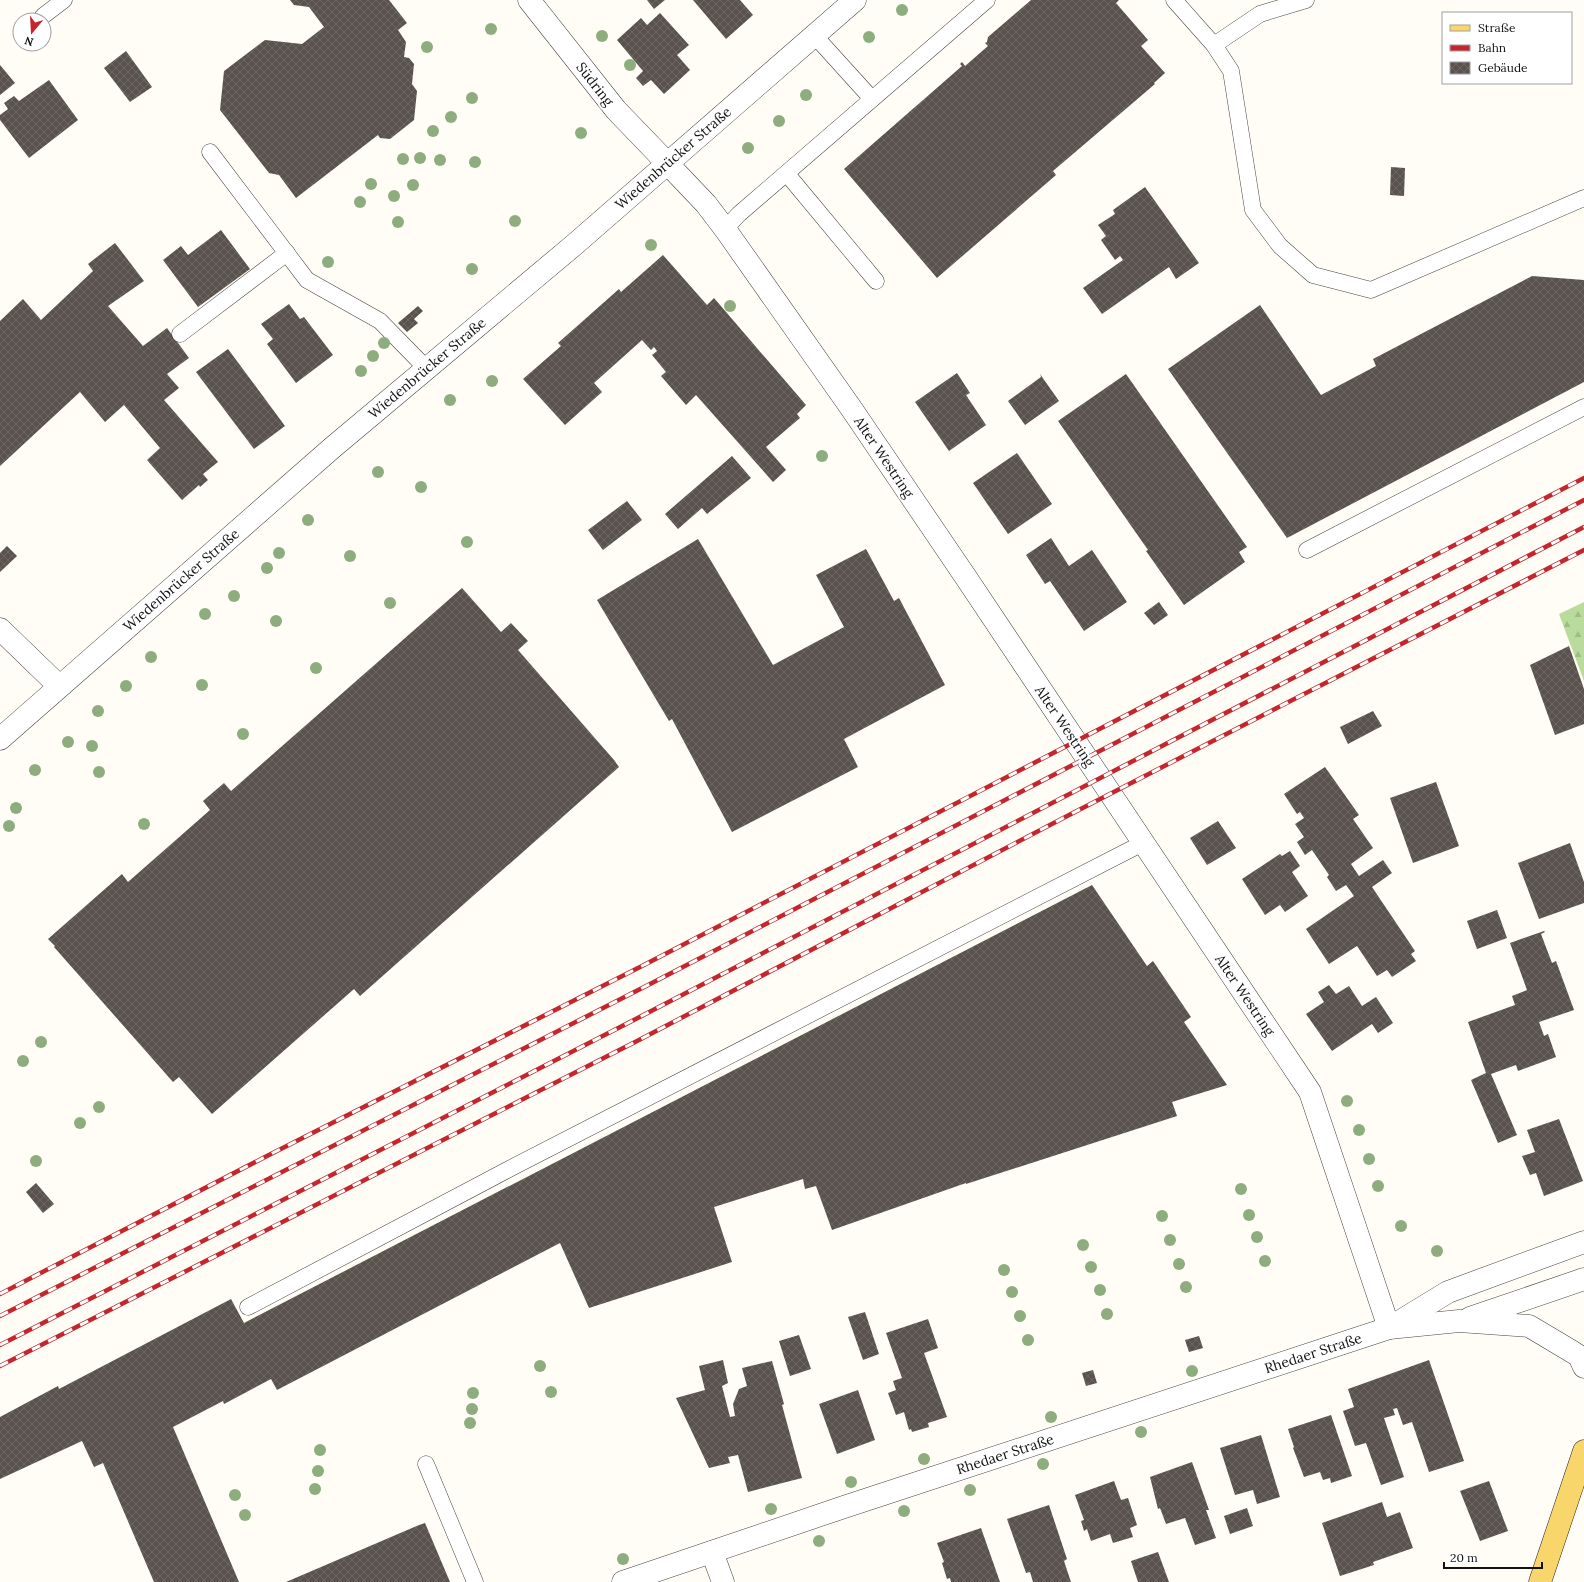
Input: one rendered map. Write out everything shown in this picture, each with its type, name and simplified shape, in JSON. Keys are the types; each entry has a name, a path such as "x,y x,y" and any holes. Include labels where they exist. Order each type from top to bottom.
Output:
{"main road":[{"path":"1540,1582 1584,1451"}],"street":[{"name":"Südring","path":"529,0 616,110 667,163"},
{"name":"Wiedenbrücker Straße","path":"0,739 59,686 426,368 574,245 855,0"},
{"name":"Alter Westring","path":"667,163 706,204 725,229 933,528 1310,1092 1389,1328"},
{"path":"0,629 59,686"},
{"name":"Rhedaer Straße","path":"1389,1328 1448,1292 1584,1242"},
{"name":"Rhedaer Straße","path":"1459,1321 1547,1293 1584,1279"},
{"name":"Rhedaer Straße","path":"623,1582 1389,1328 1459,1321 1529,1326 1571,1350 1579,1356 1584,1366"},
{"path":"712,1552 724,1582"}],"lane":[{"path":"48,12 64,0"},
{"path":"725,229 739,214 987,0"},
{"path":"1174,0 1214,45 1232,71 1253,210 1280,246 1313,275 1371,290 1584,198"},
{"path":"1214,45 1260,14 1306,0"},
{"path":"814,35 872,99"},
{"path":"210,152 307,280 380,321 426,368"},
{"path":"787,174 876,281"},
{"path":"180,334 287,253"},
{"path":"1307,550 1584,407"},
{"path":"248,1307 510,1168 1143,843"},
{"path":"426,1464 475,1582"}],"green space":[{"path":"1584,602 1584,681 1559,614"}],"building":[{"path":"290,0 389,0 407,23 398,30 406,42 404,57 409,58 414,64 412,84 417,91 414,120 390,139 380,138 378,135 296,198 279,175 269,173 220,110 224,71 265,40 302,44 324,27 309,7 294,5"},
{"path":"647,0 665,0 654,9"},
{"path":"693,0 740,0 753,15 726,39"},
{"path":"1031,0 1119,0 1116,3 1148,40 1141,46 1165,73 1154,83 1155,84 1053,171 1056,175 937,278 844,169 962,66 960,64 962,62 965,66 988,46 985,43 987,42 988,37"},
{"path":"660,13 689,45 677,55 690,70 664,94 651,80 643,86 636,78 643,71 617,40 641,18 647,25"},
{"path":"126,51 152,87 130,102 104,68"},
{"path":"0,65 15,83 0,95"},
{"path":"49,80 78,120 29,158 0,120 0,115 8,109 4,103 14,96 19,101"},
{"path":"1391,167 1405,168 1404,196 1390,195"},
{"path":"1145,187 1199,263 1176,279 1169,267 1102,314 1083,288 1123,260 1120,256 1115,260 1101,240 1106,236 1098,225 1115,214 1113,210"},
{"path":"221,230 250,269 198,307 163,260 181,246 188,255"},
{"path":"115,243 144,281 108,306 143,346 167,328 189,358 167,374 179,388 164,400 218,462 203,474 208,480 200,487 199,485 182,500 147,460 160,448 124,405 105,422 80,392 0,466 0,321 23,299 41,320 93,271 88,264"},
{"path":"663,255 707,305 714,298 806,405 797,414 800,418 766,447 786,470 773,482 696,395 686,405 661,376 666,372 652,355 657,351 654,347 651,350 642,340 594,383 602,392 565,425 523,379 561,346 558,343 619,289 621,292"},
{"path":"1532,276 1584,280 1584,382 1287,538 1168,369 1260,305 1321,395 1376,366 1373,359"},
{"path":"289,304 300,319 304,317 333,355 296,383 267,344 273,339 261,324"},
{"path":"418,306 423,311 414,319 418,323 407,332 398,323"},
{"path":"228,349 285,426 254,449 196,372"},
{"path":"957,373 970,393 966,395 986,425 949,451 915,402"},
{"path":"1040,374 1059,401 1025,425 1008,401 1041,377"},
{"path":"1126,374 1247,547 1239,552 1245,562 1184,605 1146,551 1148,550 1058,421"},
{"path":"1017,453 1052,504 1008,534 973,483"},
{"path":"732,456 751,478 707,514 702,508 678,529 665,514"},
{"path":"627,501 642,520 603,550 588,530"},
{"path":"1051,538 1069,566 1092,550 1127,602 1084,631 1050,581 1045,584 1026,555"},
{"path":"698,539 773,665 844,627 816,575 866,549 894,601 899,598 945,685 844,739 858,767 732,832 672,719 669,721 597,600"},
{"path":"7,546 17,556 0,572 0,553"},
{"path":"462,588 501,632 511,623 528,641 518,650 619,767 360,996 354,989 212,1114 179,1077 173,1082 48,939 122,874 128,882 210,810 203,801 224,783 231,791"},
{"path":"1159,602 1168,615 1154,625 1144,613"},
{"path":"1569,646 1584,689 1584,724 1555,735 1530,665"},
{"path":"1373,711 1382,726 1348,744 1340,727"},
{"path":"1325,767 1359,815 1353,819 1373,848 1351,864 1359,876 1383,860 1392,873 1372,887 1415,951 1411,954 1416,961 1392,977 1387,970 1377,976 1357,946 1329,964 1306,929 1354,896 1346,885 1336,891 1327,877 1329,875 1312,850 1305,855 1297,842 1304,837 1295,824 1304,818 1300,812 1297,814 1284,794"},
{"path":"1436,782 1459,846 1413,863 1390,798"},
{"path":"1218,821 1236,848 1207,865 1190,838"},
{"path":"1570,843 1584,882 1584,903 1539,919 1518,863"},
{"path":"1290,851 1300,866 1292,872 1308,896 1285,912 1280,905 1265,915 1242,879 1280,854 1282,856"},
{"path":"1092,885 1147,966 1153,961 1191,1017 1184,1022 1227,1085 1172,1102 1177,1116 966,1183 832,1230 816,1186 805,1189 803,1179 714,1207 732,1262 589,1308 560,1243 277,1390 271,1379 224,1404 223,1401 173,1427 239,1582 154,1582 103,1463 94,1467 82,1441 0,1479 0,1417 58,1386 59,1389 231,1299 244,1323"},
{"path":"1497,910 1507,938 1477,949 1467,921"},
{"path":"1544,931 1545,932 1541,934 1552,963 1556,961 1574,1010 1539,1022 1544,1036 1548,1034 1556,1057 1518,1071 1516,1065 1491,1074 1517,1135 1498,1143 1471,1080 1486,1073 1468,1022 1515,1005 1512,996 1527,990 1510,943"},
{"path":"1329,985 1336,994 1349,986 1362,1006 1376,997 1393,1023 1378,1033 1372,1024 1332,1051 1306,1014 1324,1002 1318,992"},
{"path":"1559,1119 1583,1181 1544,1196 1536,1173 1530,1175 1522,1156 1535,1152 1527,1130"},
{"path":"36,1183 54,1204 43,1213 26,1192"},
{"path":"865,1312 879,1354 863,1360 848,1317"},
{"path":"928,1319 938,1348 924,1353 947,1417 928,1423 929,1427 912,1432 911,1429 909,1430 904,1412 896,1415 888,1393 896,1390 893,1381 902,1378 886,1333"},
{"path":"799,1335 811,1369 790,1376 779,1341"},
{"path":"1199,1336 1203,1348 1189,1352 1185,1340"},
{"path":"723,1360 728,1383 722,1386 730,1417 735,1416 733,1404 739,1389 747,1386 742,1368 772,1361 784,1404 782,1405 802,1478 748,1492 738,1455 728,1457 730,1463 709,1468 676,1398 705,1390 699,1366"},
{"path":"1429,1360 1464,1461 1429,1472 1412,1422 1403,1425 1397,1408 1393,1409 1395,1415 1384,1418 1404,1477 1381,1485 1366,1443 1355,1446 1343,1411 1354,1407 1348,1389"},
{"path":"1093,1370 1097,1383 1086,1386 1082,1373"},
{"path":"858,1390 875,1440 837,1454 819,1404"},
{"path":"1331,1415 1352,1476 1331,1483 1330,1478 1323,1480 1320,1472 1304,1477 1293,1448 1294,1447 1288,1429"},
{"path":"1261,1435 1280,1497 1257,1504 1253,1490 1235,1495 1220,1448"},
{"path":"1192,1462 1209,1510 1206,1510 1216,1538 1195,1545 1185,1518 1166,1524 1160,1508 1158,1509 1150,1477"},
{"path":"1114,1481 1121,1500 1128,1498 1137,1525 1130,1528 1133,1537 1113,1543 1110,1534 1091,1541 1087,1529 1084,1531 1081,1521 1084,1520 1075,1495"},
{"path":"1489,1481 1508,1531 1480,1541 1460,1491"},
{"path":"1382,1502 1387,1517 1400,1512 1413,1548 1373,1562 1374,1565 1340,1576 1322,1523"},
{"path":"1049,1505 1067,1559 1064,1561 1071,1582 1033,1582 1030,1572 1026,1573 1007,1519"},
{"path":"1247,1508 1253,1526 1230,1534 1224,1516"},
{"path":"425,1523 450,1582 286,1582 419,1525"},
{"path":"981,1528 1000,1582 951,1582 950,1578 947,1579 942,1563 944,1562 937,1543"},
{"path":"1158,1552 1169,1582 1138,1582 1131,1561"}],"railway":[{"path":"0,1294 265,1157 642,966 1584,478"},
{"path":"0,1316 652,983 1584,500"},
{"path":"0,1345 630,1022 1584,527"},
{"path":"0,1366 639,1040 1071,814 1584,550"}]}
